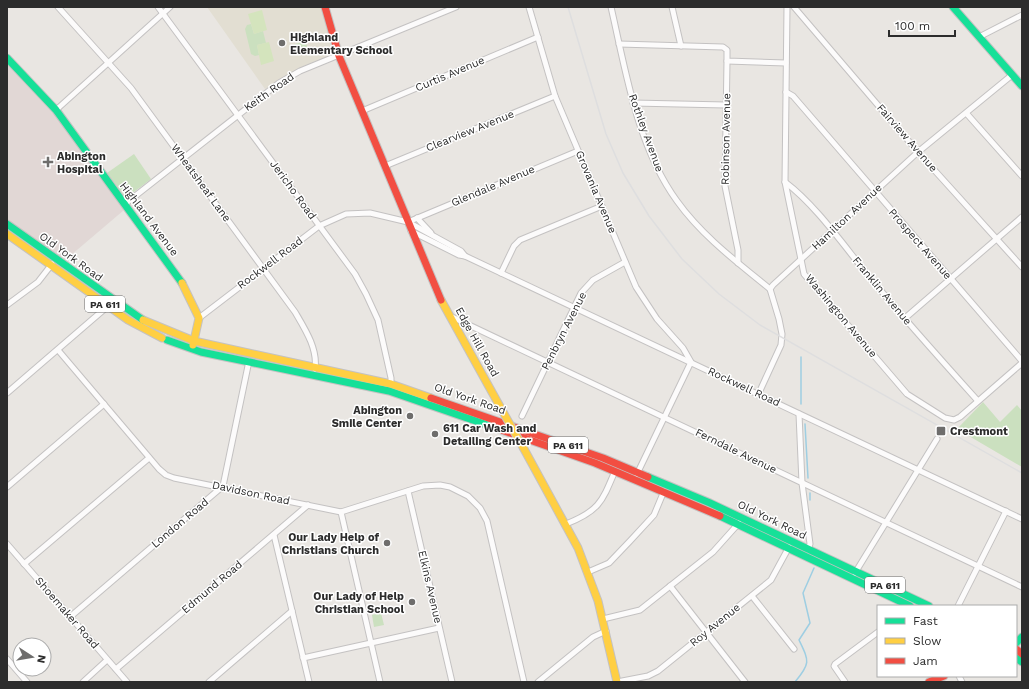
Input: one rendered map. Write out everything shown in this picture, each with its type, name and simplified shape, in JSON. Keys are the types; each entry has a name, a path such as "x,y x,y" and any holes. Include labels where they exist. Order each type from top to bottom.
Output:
{"main road":[{"name":"Edge Hill Road","path":"325,7 339,56 438,295 566,524 588,572 603,619 617,682"},
{"path":"954,7 1022,86"},
{"name":"Highland Avenue","path":"7,58 56,110 180,278 199,318"},
{"name":"Old York Road","path":"7,224 143,320 194,341 315,367 390,387 553,440 741,521 854,575 927,605"},
{"name":"Old York Road","path":"7,234 128,320 165,339 192,350 313,375 390,387 615,471 637,476"},
{"path":"192,350 199,318"},
{"name":"Old York Road","path":"790,545 808,550 908,605"},
{"path":"929,682 942,677"}],"street":[{"name":"Wheatsheaf Lane","path":"58,7 131,88 295,312 307,332 315,356 313,375"},
{"name":"Jericho Road","path":"158,7 355,274 378,320 390,387"},
{"path":"56,110 170,7"},
{"name":"Keith Road","path":"125,204 279,83 300,71 456,7"},
{"name":"Grovania Avenue","path":"529,7 555,96 625,262 644,300 657,319 683,348 691,362"},
{"name":"Rothley Avenue","path":"611,7 633,102 651,153 665,183 678,202 700,227 738,263 770,289"},
{"path":"672,7 680,46"},
{"name":"Washington Avenue","path":"787,7 785,182 806,277 907,394 945,418 954,420 978,401"},
{"name":"Fairview Avenue","path":"794,7 918,152 1022,267"},
{"path":"979,37 1022,15"},
{"name":"Curtis Avenue","path":"362,112 538,37"},
{"path":"620,44 726,48 727,61 786,63"},
{"name":"Robinson Avenue","path":"727,61 725,186 738,250 738,263"},
{"name":"Hamilton Avenue","path":"770,289 918,152 967,114 1012,75"},
{"name":"Prospect Avenue","path":"786,92 793,96 874,192 1022,362"},
{"name":"Clearview Avenue","path":"385,166 555,96"},
{"path":"633,102 726,105"},
{"path":"967,114 1022,176"},
{"name":"Glendale Avenue","path":"408,222 578,151"},
{"name":"Franklin Avenue","path":"785,182 795,190 832,231 904,319 978,401"},
{"path":"501,273 514,246 520,240 602,206"},
{"name":"Rockwell Road","path":"199,318 319,226 336,217 362,212 408,222 461,251 465,256"},
{"path":"904,319 1022,217"},
{"name":"Rockwell Road","path":"417,218 436,238"},
{"name":"Rockwell Road","path":"412,232 1022,519"},
{"path":"7,305 38,282 55,259"},
{"name":"Penbryn Avenue","path":"522,416 581,293 593,280 625,262"},
{"path":"758,395 781,345 782,334 780,319 770,289"},
{"path":"7,393 108,306"},
{"name":"Ferndale Avenue","path":"449,316 1022,587"},
{"name":"Davidson Road","path":"58,350 149,458 166,474 341,512 431,485 450,487 468,496 484,516 524,682"},
{"path":"223,486 250,353"},
{"path":"637,476 691,362"},
{"path":"978,401 1022,362"},
{"path":"7,487 104,404"},
{"path":"799,414 802,483 810,544 808,550"},
{"path":"854,575 885,523 919,471 937,439"},
{"path":"24,564 149,458"},
{"path":"566,524 591,513 598,506 606,493 615,471"},
{"name":"London Road","path":"70,617 223,486"},
{"path":"588,572 609,563 654,516 665,488"},
{"name":"Elkins Avenue","path":"408,491 452,682"},
{"name":"Edmund Road","path":"116,669 308,505"},
{"path":"958,605 1006,511"},
{"path":"341,512 380,682"},
{"path":"603,619 636,612 713,552 741,521"},
{"path":"274,535 309,682"},
{"name":"Shoemaker Road","path":"7,544 127,682"},
{"name":"Roy Avenue","path":"617,682 653,674 752,596 774,577 790,545"},
{"path":"670,586 745,682"},
{"path":"752,596 794,649"},
{"path":"911,605 914,599"},
{"path":"209,682 292,611"},
{"path":"303,658 439,628"},
{"path":"538,682 593,636 606,631"},
{"path":"845,682 834,666 835,664 877,633"},
{"path":"7,659 27,682"},
{"path":"82,682 107,660"}],"shaded area":[{"name":"Highland Elementary School","path":"207,7 322,7 335,54 299,69 265,89"},
{"name":"Abington Hospital","path":"7,63 55,115 124,210 64,261 7,229"}],"green space":[{"path":"262,10 267,30 254,34 248,14"},
{"path":"251,24 254,34 263,31 266,43 257,45 259,55 255,56 251,54 245,29 247,25"},
{"path":"306,41 307,47 291,51 289,46"},
{"path":"269,42 274,61 261,65 257,45"},
{"path":"134,154 151,179 126,198 107,173"},
{"path":"983,402 1000,422 1017,405 1022,411 1022,467 957,429"},
{"path":"381,613 384,625 374,627 372,615"}],"waterway":[{"path":"801,357 801,404"},
{"path":"805,424 808,478"},
{"path":"810,493 810,500"},
{"path":"795,682 804,670 807,662 799,640 810,623 803,593 814,568"}],"railway":[{"path":"568,7 606,134 623,173 649,216 682,259 719,294 760,325 1022,473"}],"traffic: fast":[{"path":"953,7 1022,86"},
{"path":"7,58 56,110 182,283"},
{"path":"7,224 143,320"},
{"path":"167,340 201,352 389,391 493,427"},
{"path":"648,477 710,503 927,605"},
{"path":"720,516 908,605"},
{"path":"1017,642 1022,637"},
{"path":"1017,659 1022,662"}],"traffic: slow":[{"path":"7,234 128,320 162,338"},
{"path":"182,283 199,318 193,345"},
{"path":"441,300 503,412"},
{"path":"143,320 194,341 391,384 431,398"},
{"path":"503,412 524,449"},
{"path":"524,449 578,548 598,601 617,682"}],"traffic: jam":[{"path":"325,7 339,56 441,300"},
{"path":"431,398 603,458 648,477"},
{"path":"493,427 595,463 720,516"},
{"path":"1017,650 1022,654"},
{"path":"929,682 942,677"}],"place":[{"name":"Highland Elementary School","path":"282,43"},
{"name":"Abington Hospital","path":"48,162"},
{"name":"Abington Smile Center","path":"410,416"},
{"name":"Crestmont","path":"941,431"},
{"name":"611 Car Wash and Detailing Center","path":"435,434"},
{"name":"Our Lady Help of Christians Church","path":"387,543"},
{"name":"Our Lady of Help Christian School","path":"412,602"}]}
